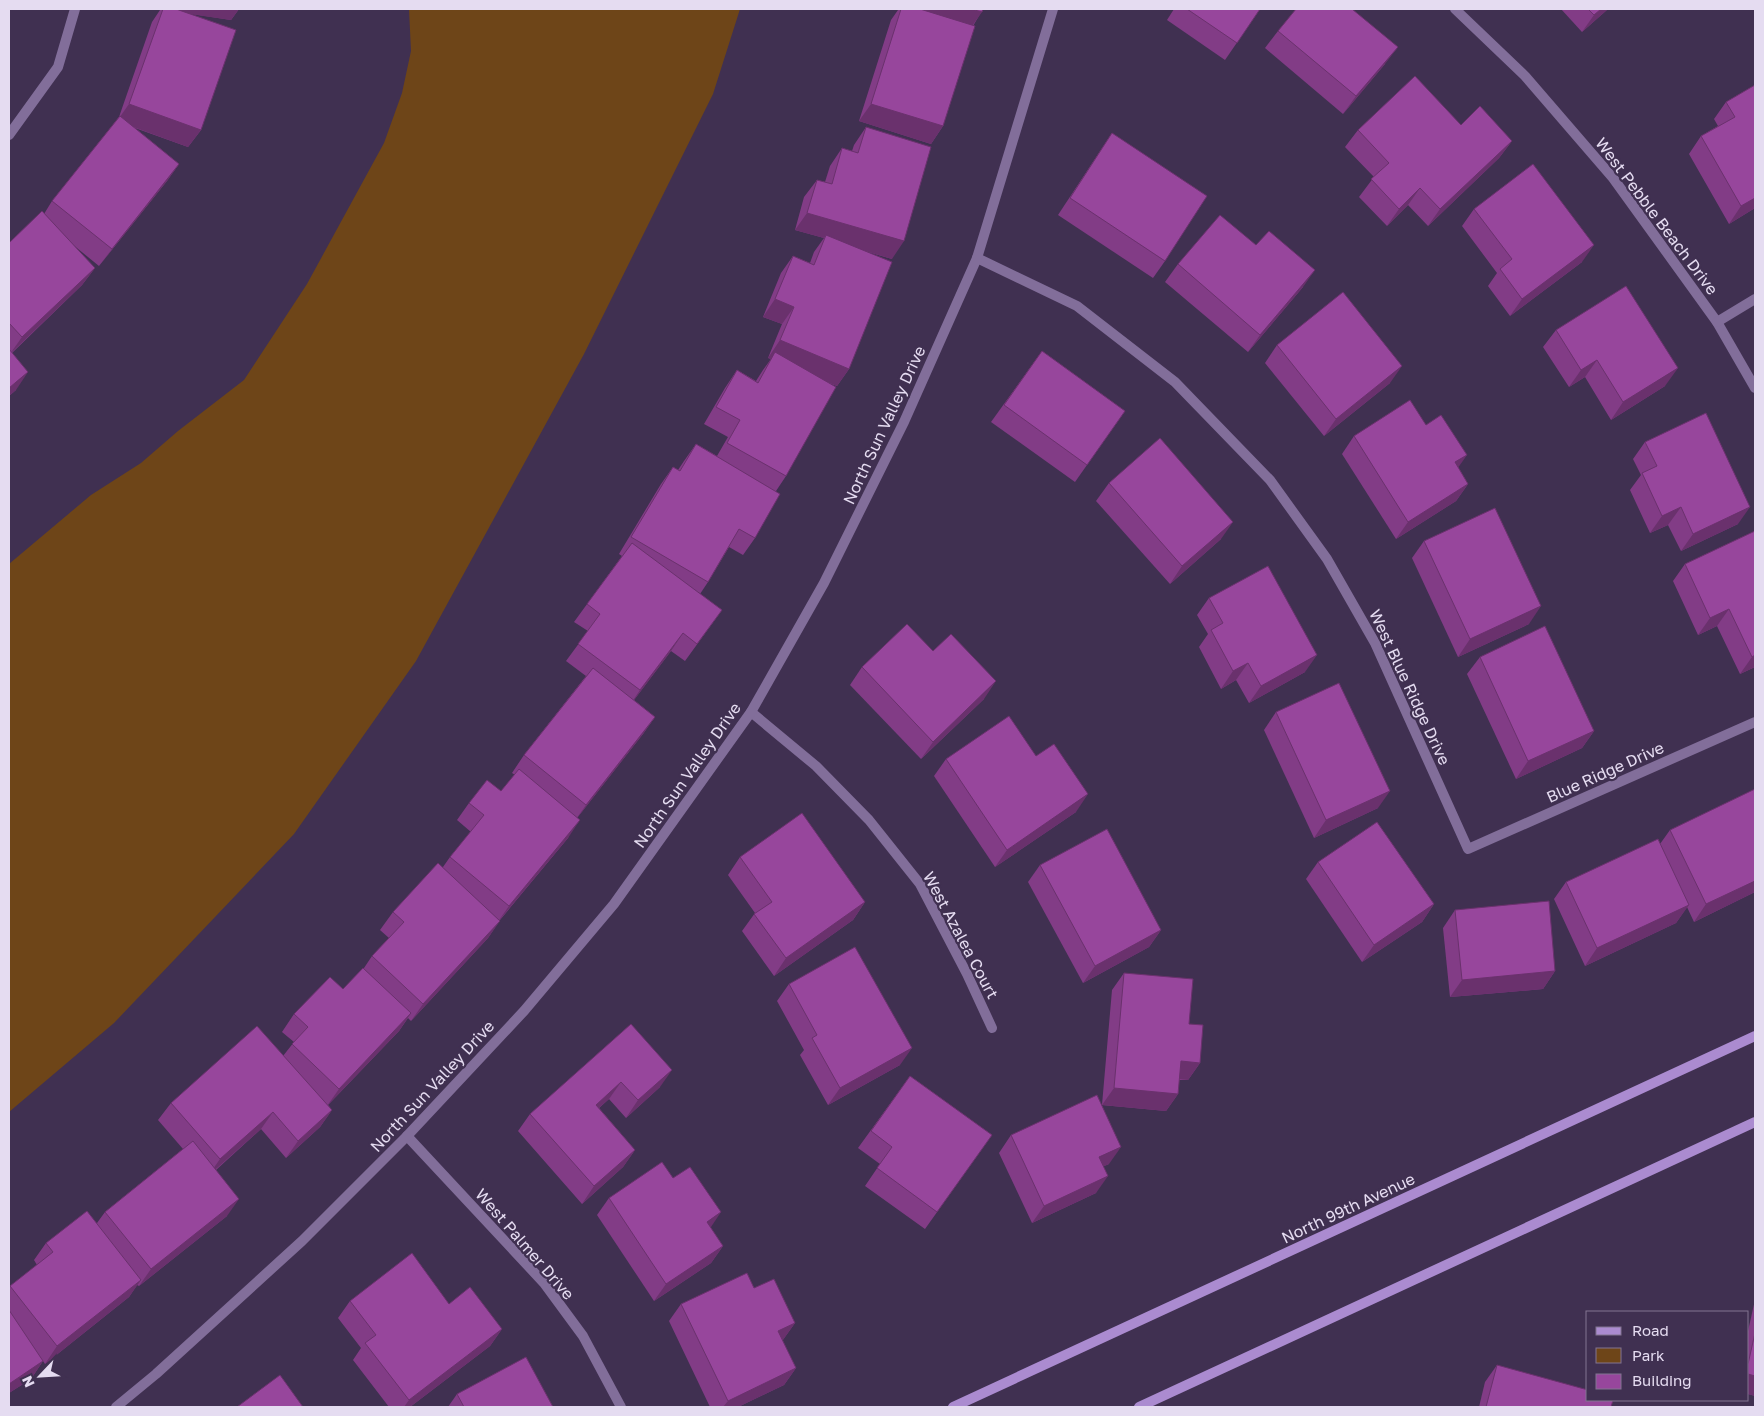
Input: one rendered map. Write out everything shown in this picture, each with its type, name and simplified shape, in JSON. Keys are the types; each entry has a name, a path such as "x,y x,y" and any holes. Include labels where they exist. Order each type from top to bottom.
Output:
{"main road":[{"name":"North 99th Avenue","path":"953,1407 1755,1036"},
{"path":"1139,1407 1755,1122"}],"street":[{"path":"9,134 58,67 75,9"},
{"name":"North Sun Valley Drive","path":"116,1407 156,1374 302,1241 407,1136 524,1011 614,904 751,712 824,583 904,422 976,258 1053,9"},
{"name":"West Pebble Beach Drive","path":"1456,9 1525,76 1613,178 1718,322 1755,388"},
{"name":"West Blue Ridge Drive","path":"976,258 1077,306 1175,382 1270,480 1327,559 1375,643 1468,849"},
{"path":"1718,322 1755,299"},
{"name":"West Azalea Court","path":"751,712 816,766 870,820 920,884 967,974 992,1028"},
{"name":"Blue Ridge Drive","path":"1468,849 1755,722"},
{"name":"West Palmer Drive","path":"407,1136 544,1283 583,1336 621,1407"}],"green space":[{"path":"409,9 740,9 713,94 584,354 416,661 294,834 114,1023 9,1112 9,564 91,495 141,463 178,431 244,380 307,284 384,143 402,93 411,51"}],"building":[{"path":"163,9 176,9 236,30 201,130 129,104"},
{"path":"901,9 920,9 975,26 943,126 871,104"},
{"path":"971,9 983,9 982,12"},
{"path":"1187,9 1260,9 1237,43"},
{"path":"1296,9 1352,9 1398,47 1356,96 1278,31"},
{"path":"1588,9 1601,9 1594,15"},
{"path":"1415,76 1461,125 1480,106 1512,141 1440,209 1420,188 1399,209 1371,179 1389,163 1358,130"},
{"path":"1755,85 1755,198 1741,206 1701,136 1735,117 1726,102"},
{"path":"120,116 179,164 112,249 52,201"},
{"path":"866,127 931,147 904,241 807,213 817,180 832,184 842,148 858,153"},
{"path":"1112,133 1207,196 1165,261 1070,198"},
{"path":"1533,164 1594,245 1522,299 1500,269 1512,259 1474,209"},
{"path":"42,211 95,268 22,337 9,323 9,243"},
{"path":"1220,215 1256,245 1269,231 1315,270 1260,335 1178,264"},
{"path":"826,235 892,262 849,369 780,340 794,307 775,299 793,256 814,265"},
{"path":"1626,286 1678,368 1623,402 1597,360 1581,370 1556,330"},
{"path":"1343,292 1402,366 1336,419 1277,345"},
{"path":"9,349 28,372 9,388"},
{"path":"1042,351 1125,411 1087,465 1004,405"},
{"path":"775,352 836,387 786,476 727,443 740,420 716,407 737,370 758,383"},
{"path":"1410,400 1426,425 1441,415 1467,455 1455,462 1468,484 1408,522 1354,436"},
{"path":"1706,413 1750,507 1693,534 1681,507 1662,516 1642,473 1657,466 1645,442"},
{"path":"1160,438 1233,522 1182,566 1109,483"},
{"path":"696,444 780,494 755,538 739,529 708,582 631,537 673,467 680,471"},
{"path":"1495,508 1541,606 1470,639 1424,541"},
{"path":"1755,531 1755,655 1752,657 1729,609 1710,618 1685,564"},
{"path":"632,543 722,610 697,644 683,633 640,690 578,644 600,614 587,604"},
{"path":"1268,566 1317,655 1261,686 1248,663 1233,671 1211,630 1223,623 1209,598"},
{"path":"907,624 933,651 951,634 996,681 933,742 862,667"},
{"path":"1545,626 1594,731 1528,761 1480,657"},
{"path":"593,668 655,717 586,805 524,755"},
{"path":"1339,683 1390,791 1326,820 1276,712"},
{"path":"1009,716 1036,756 1054,744 1088,794 1007,850 946,759"},
{"path":"519,769 580,820 509,906 450,857 484,815 469,803 487,780 501,791"},
{"path":"1755,789 1755,881 1706,904 1670,830"},
{"path":"802,813 865,902 786,958 754,914 772,902 740,857"},
{"path":"1377,822 1434,904 1374,945 1318,862"},
{"path":"1107,829 1161,930 1095,966 1040,865"},
{"path":"1658,839 1689,905 1597,948 1566,882"},
{"path":"438,863 500,921 423,1004 372,956 404,922 393,912"},
{"path":"1549,901 1555,971 1462,980 1455,910"},
{"path":"855,947 912,1048 840,1088 812,1038 817,1035 789,984"},
{"path":"363,968 411,1013 339,1089 292,1044 308,1027 294,1014 330,977 343,989"},
{"path":"1124,973 1193,979 1189,1024 1203,1025 1200,1063 1181,1061 1178,1094 1114,1088"},
{"path":"631,1024 672,1070 638,1100 621,1082 596,1105 635,1150 594,1186 530,1114"},
{"path":"257,1026 332,1110 298,1141 273,1112 220,1159 171,1103"},
{"path":"910,1076 992,1135 937,1212 877,1168 892,1147 871,1131"},
{"path":"1097,1095 1121,1147 1099,1157 1108,1176 1044,1206 1011,1135"},
{"path":"193,1141 239,1199 151,1269 105,1212"},
{"path":"662,1162 673,1178 690,1167 721,1212 707,1222 723,1246 666,1284 609,1198"},
{"path":"87,1211 141,1280 57,1346 10,1286 53,1252 46,1243"},
{"path":"412,1253 449,1304 470,1287 502,1329 409,1400 365,1343 376,1335 350,1301"},
{"path":"747,1273 754,1288 774,1279 795,1323 778,1331 796,1368 728,1401 681,1304"},
{"path":"9,1310 43,1361 9,1384"},
{"path":"1755,1333 1755,1376 1749,1374 1749,1360"},
{"path":"526,1357 553,1407 464,1407 457,1394"},
{"path":"1497,1365 1586,1389 1586,1401 1613,1401 1611,1407 1486,1407"},
{"path":"280,1375 303,1407 237,1407"}]}
